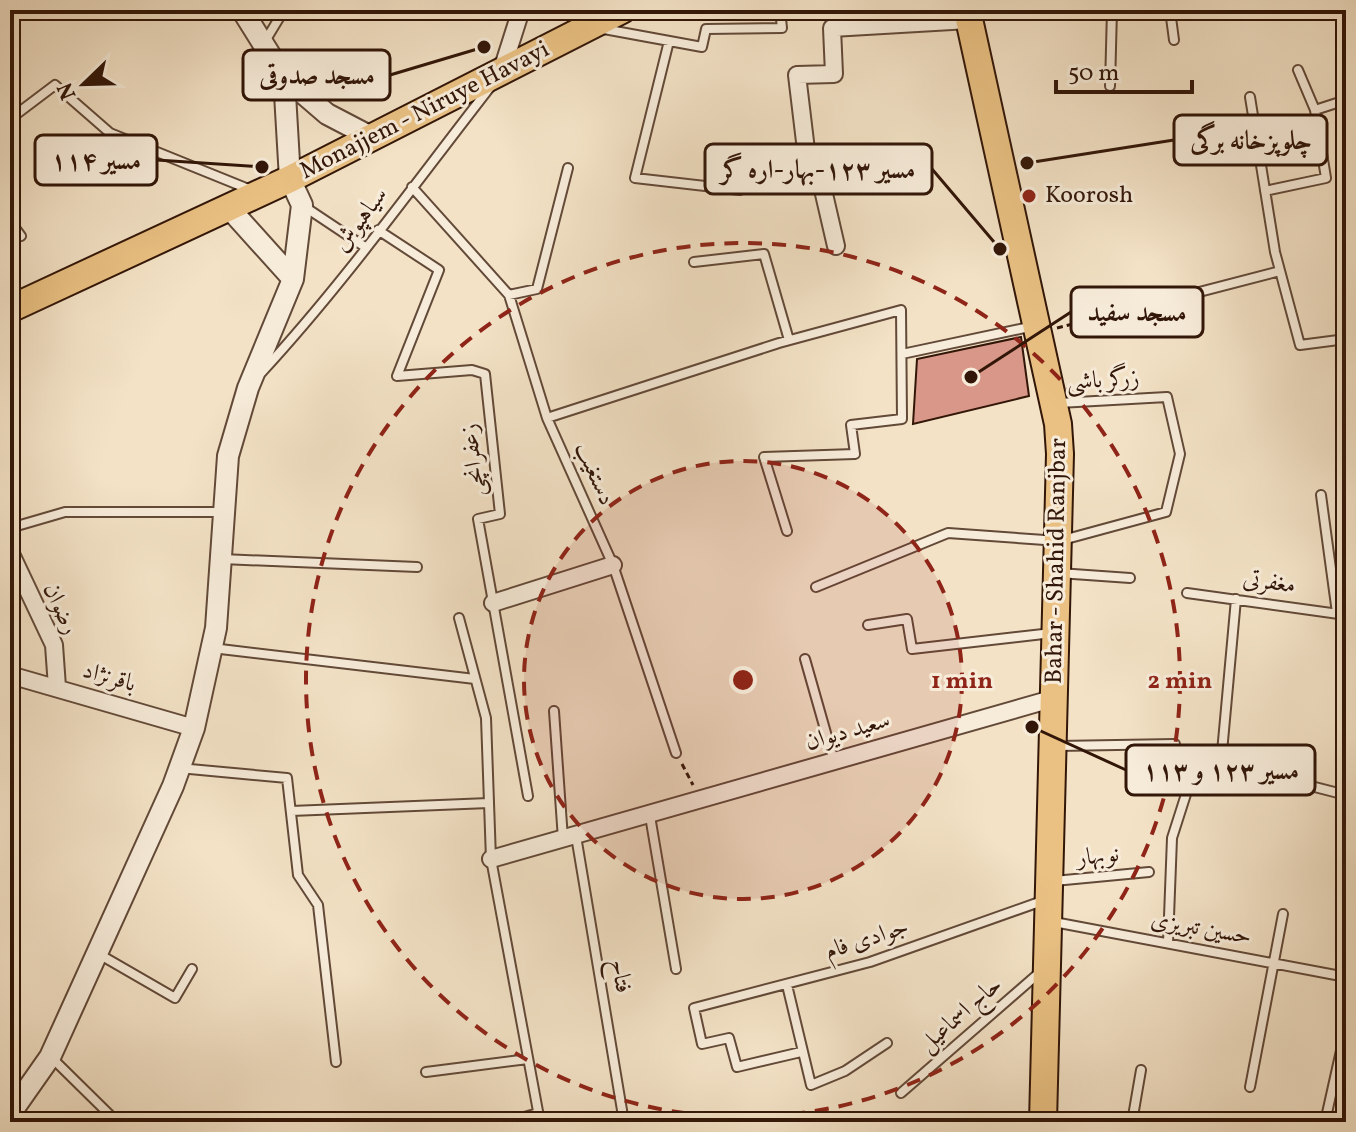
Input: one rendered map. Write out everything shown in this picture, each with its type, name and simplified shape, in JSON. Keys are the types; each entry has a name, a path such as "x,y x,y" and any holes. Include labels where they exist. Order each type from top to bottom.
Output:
{"main road":[{"name":"Monajjem - Niruye Havayi","path":"10,309 290,179 622,10"},
{"name":"Bahar - Shahid Ranjbar","path":"968,15 1054,404 1060,454 1043,1122"}],"street":[{"path":"10,12 18,10"},
{"path":"242,10 284,77 327,114 373,138"},
{"path":"501,73 521,10"},
{"path":"836,246 821,181 809,175 797,75 834,74 832,28 968,15"},
{"path":"10,1114 50,1057 194,728 212,647 228,456 248,388 293,279 302,205 290,179 284,77"},
{"path":"229,208 293,279"},
{"name":"رضوان","path":"10,552 54,645 57,687"},
{"path":"493,603 613,565"},
{"name":"باقرنژاد","path":"10,675 194,728"},
{"name":"سعید دیوان","path":"491,859 1055,698"}],"lane":[{"path":"263,44 284,10"},
{"path":"591,26 702,47 706,29 782,28 780,10"},
{"path":"1110,86 1112,10"},
{"path":"1170,10 1174,40"},
{"path":"669,41 635,178 740,190"},
{"path":"1265,191 1326,178 1315,110 1298,70"},
{"name":"سیاهپوش","path":"248,388 325,304 365,247 501,73"},
{"path":"10,119 55,85 110,133 259,193"},
{"path":"1250,97 1280,271 1300,345 1346,339"},
{"path":"1315,110 1346,100"},
{"path":"509,295 537,289 568,168"},
{"name":"دستغیب","path":"412,187 509,295 547,418 613,565 676,753"},
{"path":"302,205 365,247"},
{"path":"10,221 21,236"},
{"name":"زعفرانچی","path":"378,230 439,270 397,376 472,370 485,374 500,514 478,519 528,796"},
{"path":"694,262 764,254 789,340"},
{"path":"1099,318 1280,271"},
{"path":"547,418 789,340 901,310 902,419 851,425 855,454 764,457 787,531"},
{"path":"902,354 1037,329"},
{"name":"زرگر باشی","path":"1054,404 1167,397 1180,454 1166,512 1059,541"},
{"path":"1321,495 1341,614"},
{"path":"10,528 65,512 225,512"},
{"path":"816,587 948,533 1059,541"},
{"path":"221,559 417,567"},
{"path":"1058,573 1130,578"},
{"name":"مغفرتی","path":"1187,593 1341,614"},
{"path":"1236,599 1221,763 1346,795"},
{"path":"459,618 486,718 491,859 539,1117 507,1122"},
{"path":"868,625 907,619 912,649 1057,632"},
{"path":"212,647 475,679"},
{"path":"805,659 834,761"},
{"name":"فتاح","path":"554,711 570,838 624,1122"},
{"path":"1053,746 1175,744"},
{"path":"179,768 287,778 298,875 318,905 336,1062"},
{"path":"1168,943 1172,838 1188,788"},
{"path":"291,811 489,803"},
{"path":"650,816 676,969"},
{"name":"نوبهار","path":"1049,901 1149,872"},
{"name":"حسین تبریزی","path":"1049,901 1168,943 1346,977"},
{"name":"جوادی فام","path":"801,1052 737,1067 729,1038 702,1044 694,1008 870,962 1049,901"},
{"path":"1250,1087 1283,914"},
{"path":"97,953 175,998 192,969"},
{"name":"حاج اسماعیل","path":"901,1093 1047,966"},
{"path":"787,985 811,1085 845,1071 887,1043"},
{"path":"1325,1122 1346,1028"},
{"path":"50,1057 117,1122"},
{"path":"426,1072 528,1059"},
{"path":"1132,1122 1141,1070"}],"path":[{"path":"1037,329 1099,318"},
{"path":"676,753 702,801"}],"building":[{"path":"1021,337 1029,396 913,424 917,359"}],"place":[{"name":"مسجد صدوقی","path":"484,47"},
{"name":"چلوپزخانه برگی","path":"1027,163"},
{"name":"مسیر ۱۱۴","path":"262,167"},
{"name":"Koorosh","path":"1029,196"},
{"name":"مسیر ۱۲۳-بهار-اره گر","path":"1000,249"},
{"name":"مسجد سفید","path":"971,377"},
{"name":"مسیر ۱۲۳ و ۱۱۳","path":"1032,727"}]}
